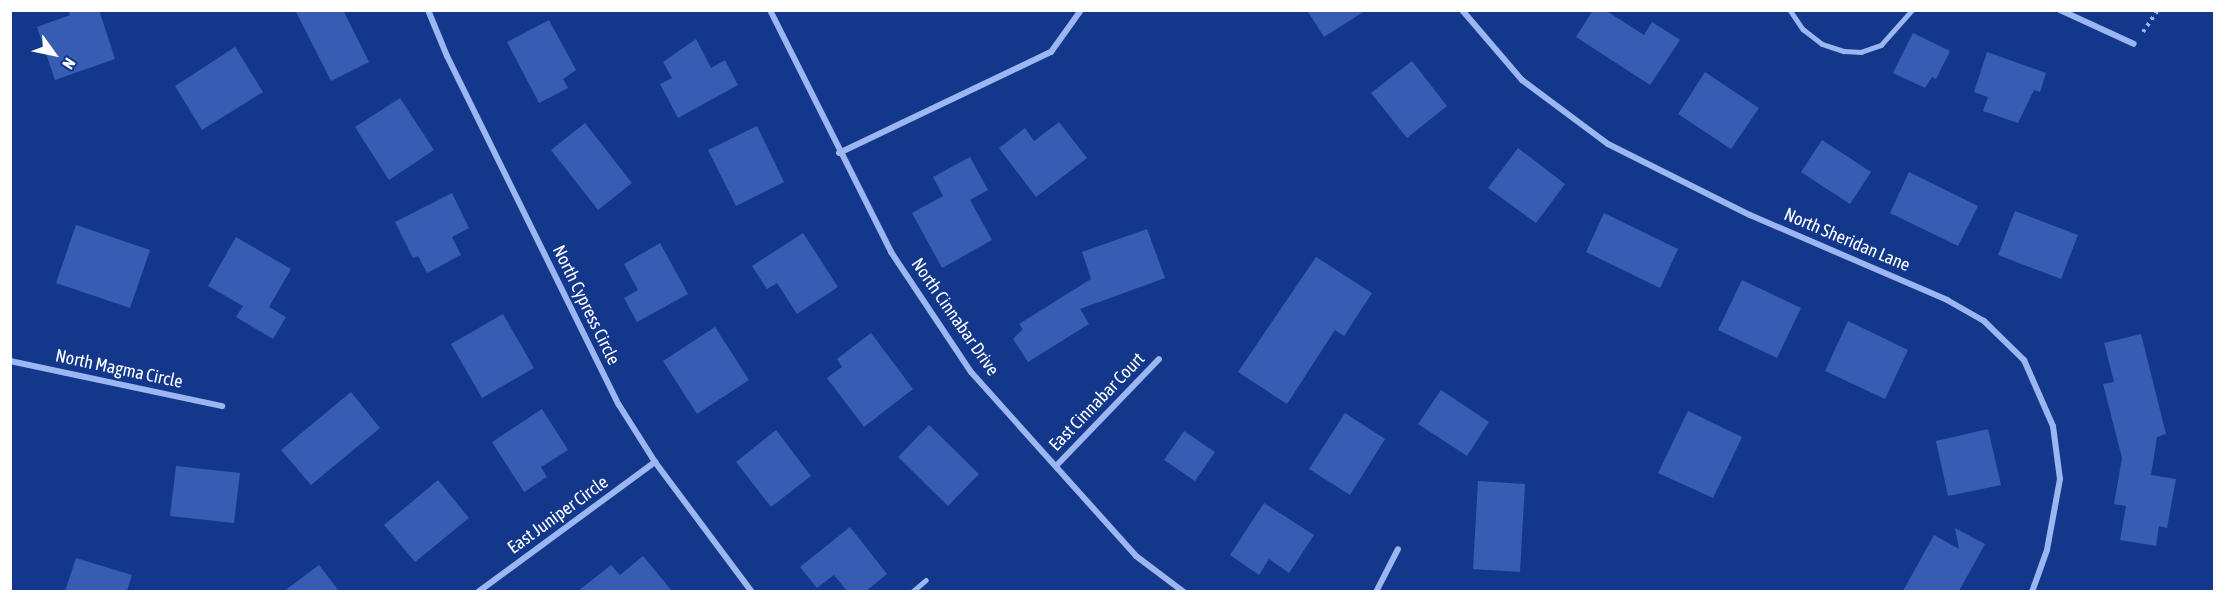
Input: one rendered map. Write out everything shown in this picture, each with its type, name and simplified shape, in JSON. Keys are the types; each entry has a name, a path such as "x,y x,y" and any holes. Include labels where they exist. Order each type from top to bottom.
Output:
{"street":[{"name":"North Cypress Circle","path":"428,10 447,56 614,395 655,462 752,591"},
{"name":"North Cinnabar Drive","path":"770,10 838,153 891,252 971,372 1057,465 1136,556 1184,591"},
{"name":"North Sheridan Lane","path":"1462,10 1522,80 1608,144 1750,215 1947,300 1984,321 2024,360 2052,426 2060,479 2047,550 2032,591"},
{"path":"2060,10 2134,44"},
{"path":"838,153 1051,52 1081,13"},
{"name":"East Cinnabar Court","path":"1057,465 1159,359"},
{"name":"North Magma Circle","path":"10,361 222,406"},
{"name":"East Juniper Circle","path":"478,591 655,462"},
{"path":"1376,591 1398,549"}],"lane":[{"path":"1790,10 1803,29 1822,44 1844,51 1861,52 1881,45 1912,10"},
{"path":"912,591 926,580"}],"path":[{"path":"2134,44 2158,10"}],"building":[{"path":"68,10 99,10 115,59 55,80 37,27 70,15"},
{"path":"295,10 343,10 369,62 331,81"},
{"path":"1307,10 1366,10 1324,37"},
{"path":"1593,10 1605,10 1644,35 1652,22 1680,40 1650,85 1576,37"},
{"path":"549,20 576,70 563,79 568,88 539,103 507,42"},
{"path":"1913,33 1950,51 1936,79 1932,77 1925,88 1893,73"},
{"path":"696,39 711,68 725,60 738,85 678,118 660,84 672,78 663,62"},
{"path":"235,47 263,92 202,130 175,86"},
{"path":"1987,52 2046,73 2040,92 2034,90 2018,123 1983,111 1988,97 1974,92"},
{"path":"1412,61 1447,106 1407,138 1371,93"},
{"path":"1705,72 1759,108 1731,149 1678,114"},
{"path":"400,98 434,150 389,180 355,127"},
{"path":"1059,122 1087,158 1036,197 999,148 1025,128 1034,141"},
{"path":"585,123 632,183 598,210 551,150"},
{"path":"757,126 784,182 736,206 708,150"},
{"path":"1822,140 1871,172 1850,204 1801,172"},
{"path":"1518,148 1565,184 1536,223 1488,188"},
{"path":"970,157 988,190 970,200 992,240 942,268 912,213 943,196 933,177"},
{"path":"1909,172 1978,206 1958,246 1890,213"},
{"path":"452,193 469,228 452,237 461,255 427,273 418,256 413,258 395,222"},
{"path":"2015,211 2078,235 2061,279 1998,255"},
{"path":"1604,213 1678,249 1660,288 1586,252"},
{"path":"76,225 150,250 130,308 56,283"},
{"path":"1147,229 1165,278 1080,309 1089,324 1028,362 1013,339 1023,329 1019,324 1091,279 1082,252"},
{"path":"803,233 838,287 797,314 777,283 767,289 752,266"},
{"path":"236,237 291,269 269,307 286,317 273,339 236,317 243,306 208,286"},
{"path":"660,243 688,294 637,322 624,298 638,290 624,264"},
{"path":"1316,257 1372,293 1344,336 1335,330 1287,404 1238,372"},
{"path":"1742,280 1801,308 1777,358 1718,330"},
{"path":"503,314 534,368 482,398 451,344"},
{"path":"1848,321 1908,350 1885,399 1825,371"},
{"path":"715,327 749,380 697,414 663,361"},
{"path":"871,333 913,389 864,427 827,378 842,367 837,359"},
{"path":"2141,334 2166,434 2157,437 2151,475 2176,479 2167,528 2159,526 2156,546 2120,540 2126,506 2114,504 2122,458 2103,384 2114,382 2104,343"},
{"path":"1441,390 1489,422 1467,456 1418,424"},
{"path":"351,392 380,428 311,485 281,450"},
{"path":"542,409 568,450 541,467 547,477 524,492 492,442"},
{"path":"1688,411 1742,437 1713,498 1658,473"},
{"path":"1345,413 1385,439 1350,495 1309,469"},
{"path":"929,425 979,474 948,506 898,457"},
{"path":"1988,429 2001,485 1948,496 1936,441"},
{"path":"776,430 811,476 771,507 736,462"},
{"path":"1184,431 1215,452 1195,481 1164,460"},
{"path":"176,466 240,473 234,523 170,516"},
{"path":"438,480 469,518 415,562 384,525"},
{"path":"1478,481 1525,484 1520,572 1473,569"},
{"path":"1264,503 1314,535 1289,573 1269,559 1259,575 1230,555"},
{"path":"850,527 887,574 866,591 847,591 834,575 817,588 800,567"},
{"path":"1955,528 1985,544 1959,591 1903,591 1934,535 1959,549"},
{"path":"643,556 672,591 578,591 611,565 620,575"},
{"path":"76,558 132,575 127,591 65,591"},
{"path":"319,565 339,591 284,591"}]}
